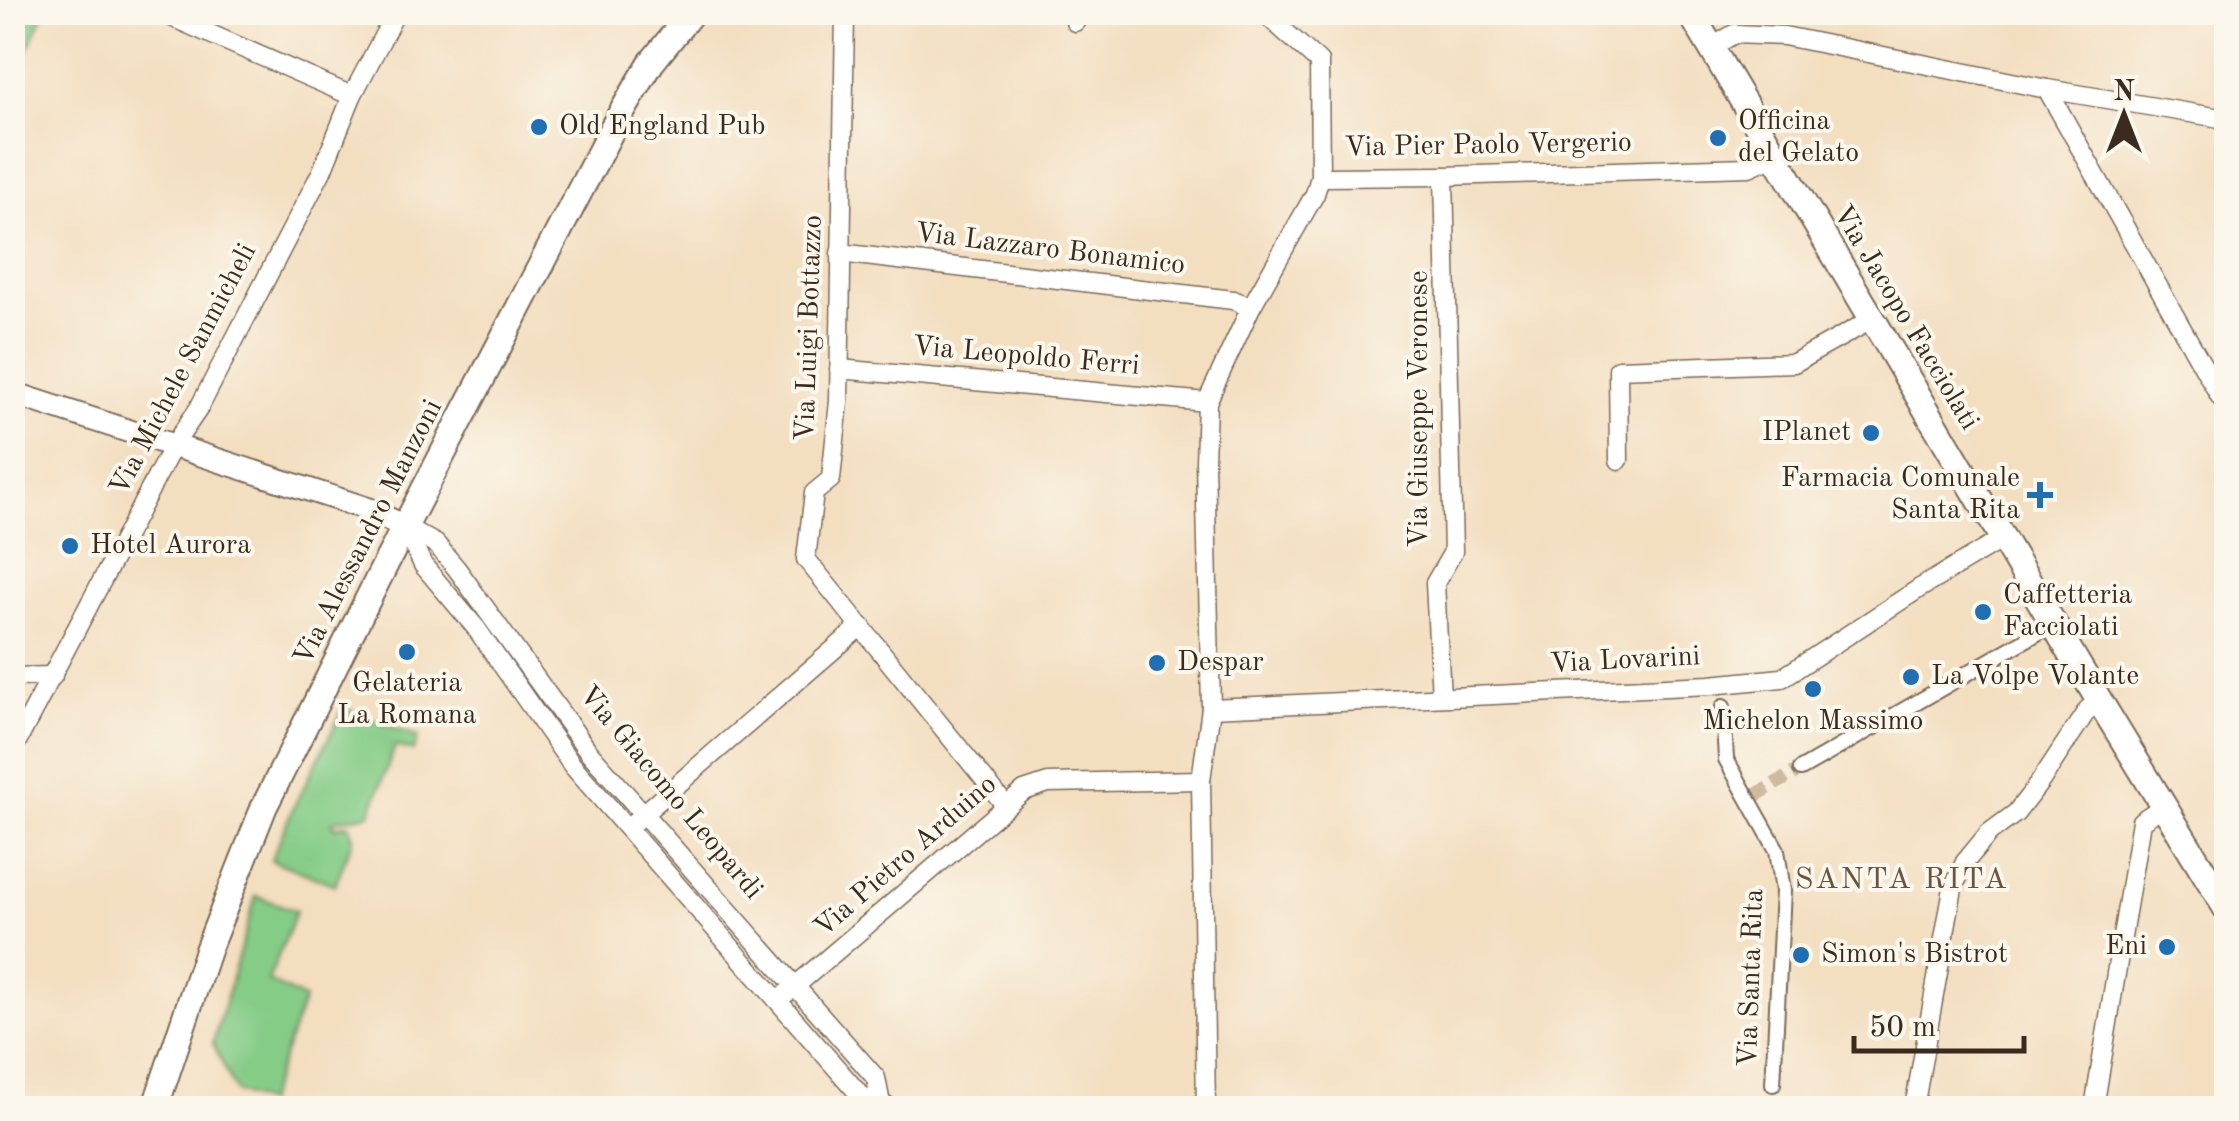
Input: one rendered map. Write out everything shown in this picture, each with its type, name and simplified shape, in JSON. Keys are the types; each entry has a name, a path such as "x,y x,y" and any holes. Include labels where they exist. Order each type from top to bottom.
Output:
{"main road":[{"name":"Via Alessandro Manzoni","path":"155,1108 243,856 264,807 612,128 651,64 692,12"},
{"name":"Via Jacopo Facciolati","path":"1690,12 2226,908"}],"street":[{"path":"160,12 352,96"},
{"name":"Via Michele Sanmicheli","path":"12,751 173,446 199,408 322,171 352,96 396,12"},
{"name":"Via Luigi Bottazzo","path":"845,12 840,369 831,479 814,493 806,560 1006,806"},
{"path":"1263,12 1318,62 1320,177"},
{"path":"1712,47 1734,34 1784,36 2047,89 2226,119"},
{"path":"2047,89 2220,398"},
{"name":"Via Pier Paolo Vergerio","path":"1206,1108 1200,780 1211,708 1205,462 1208,402 1251,307 1306,214 1320,177 1749,166 1774,156"},
{"name":"Via Giuseppe Veronese","path":"1440,697 1435,583 1453,552 1444,176"},
{"name":"Via Lazzaro Bonamico","path":"840,253 1234,300 1251,307"},
{"path":"1619,460 1618,370 1794,363 1872,320"},
{"name":"Via Leopoldo Ferri","path":"840,369 1208,402"},
{"name":"Via Giacomo Leopardi","path":"12,393 368,510 436,544 589,752 876,1078 883,1107"},
{"name":"Via Giacomo Leopardi","path":"405,527 422,565 476,628 572,765 860,1095 883,1107"},
{"name":"Via Lovarini","path":"1211,708 1440,697 1723,696 1782,678 2002,539"},
{"path":"628,828 861,626"},
{"path":"1802,770 2040,631"},
{"path":"12,677 53,676"},
{"name":"Via Santa Rita","path":"1723,696 1726,759 1752,798 1777,850 1783,892 1773,1084"},
{"path":"1914,1108 1952,888 1965,862 1989,834 2016,813 2088,709 2100,702"},
{"name":"Via Pietro Arduino","path":"779,1001 1024,791 1048,782 1200,780"},
{"path":"2094,1108 2141,821 2164,806"}],"green space":[{"path":"12,13 44,13 13,83"},
{"path":"344,708 418,737 413,751 395,746 370,814 332,821 334,827 349,824 353,839 335,885 271,860"},
{"path":"256,896 296,911 268,981 304,999 266,1103 236,1092 213,1043"}],"tunnel":[{"path":"1756,795 1801,769"}],"place":[{"name":"Old England Pub","path":"539,127"},
{"name":"Officina del Gelato","path":"1718,138"},
{"name":"IPlanet","path":"1871,433"},
{"name":"Farmacia Comunale Santa Rita","path":"2040,495"},
{"name":"Hotel Aurora","path":"70,546"},
{"name":"Caffetteria Facciolati","path":"1983,612"},
{"name":"Gelateria La Romana","path":"407,652"},
{"name":"Despar","path":"1157,663"},
{"name":"La Volpe Volante","path":"1911,677"},
{"name":"Michelon Massimo","path":"1813,689"},
{"name":"Eni","path":"2167,947"},
{"name":"Simon's Bistrot","path":"1801,955"}],"district":[{"name":"SANTA RITA","path":"1902,880"}]}
